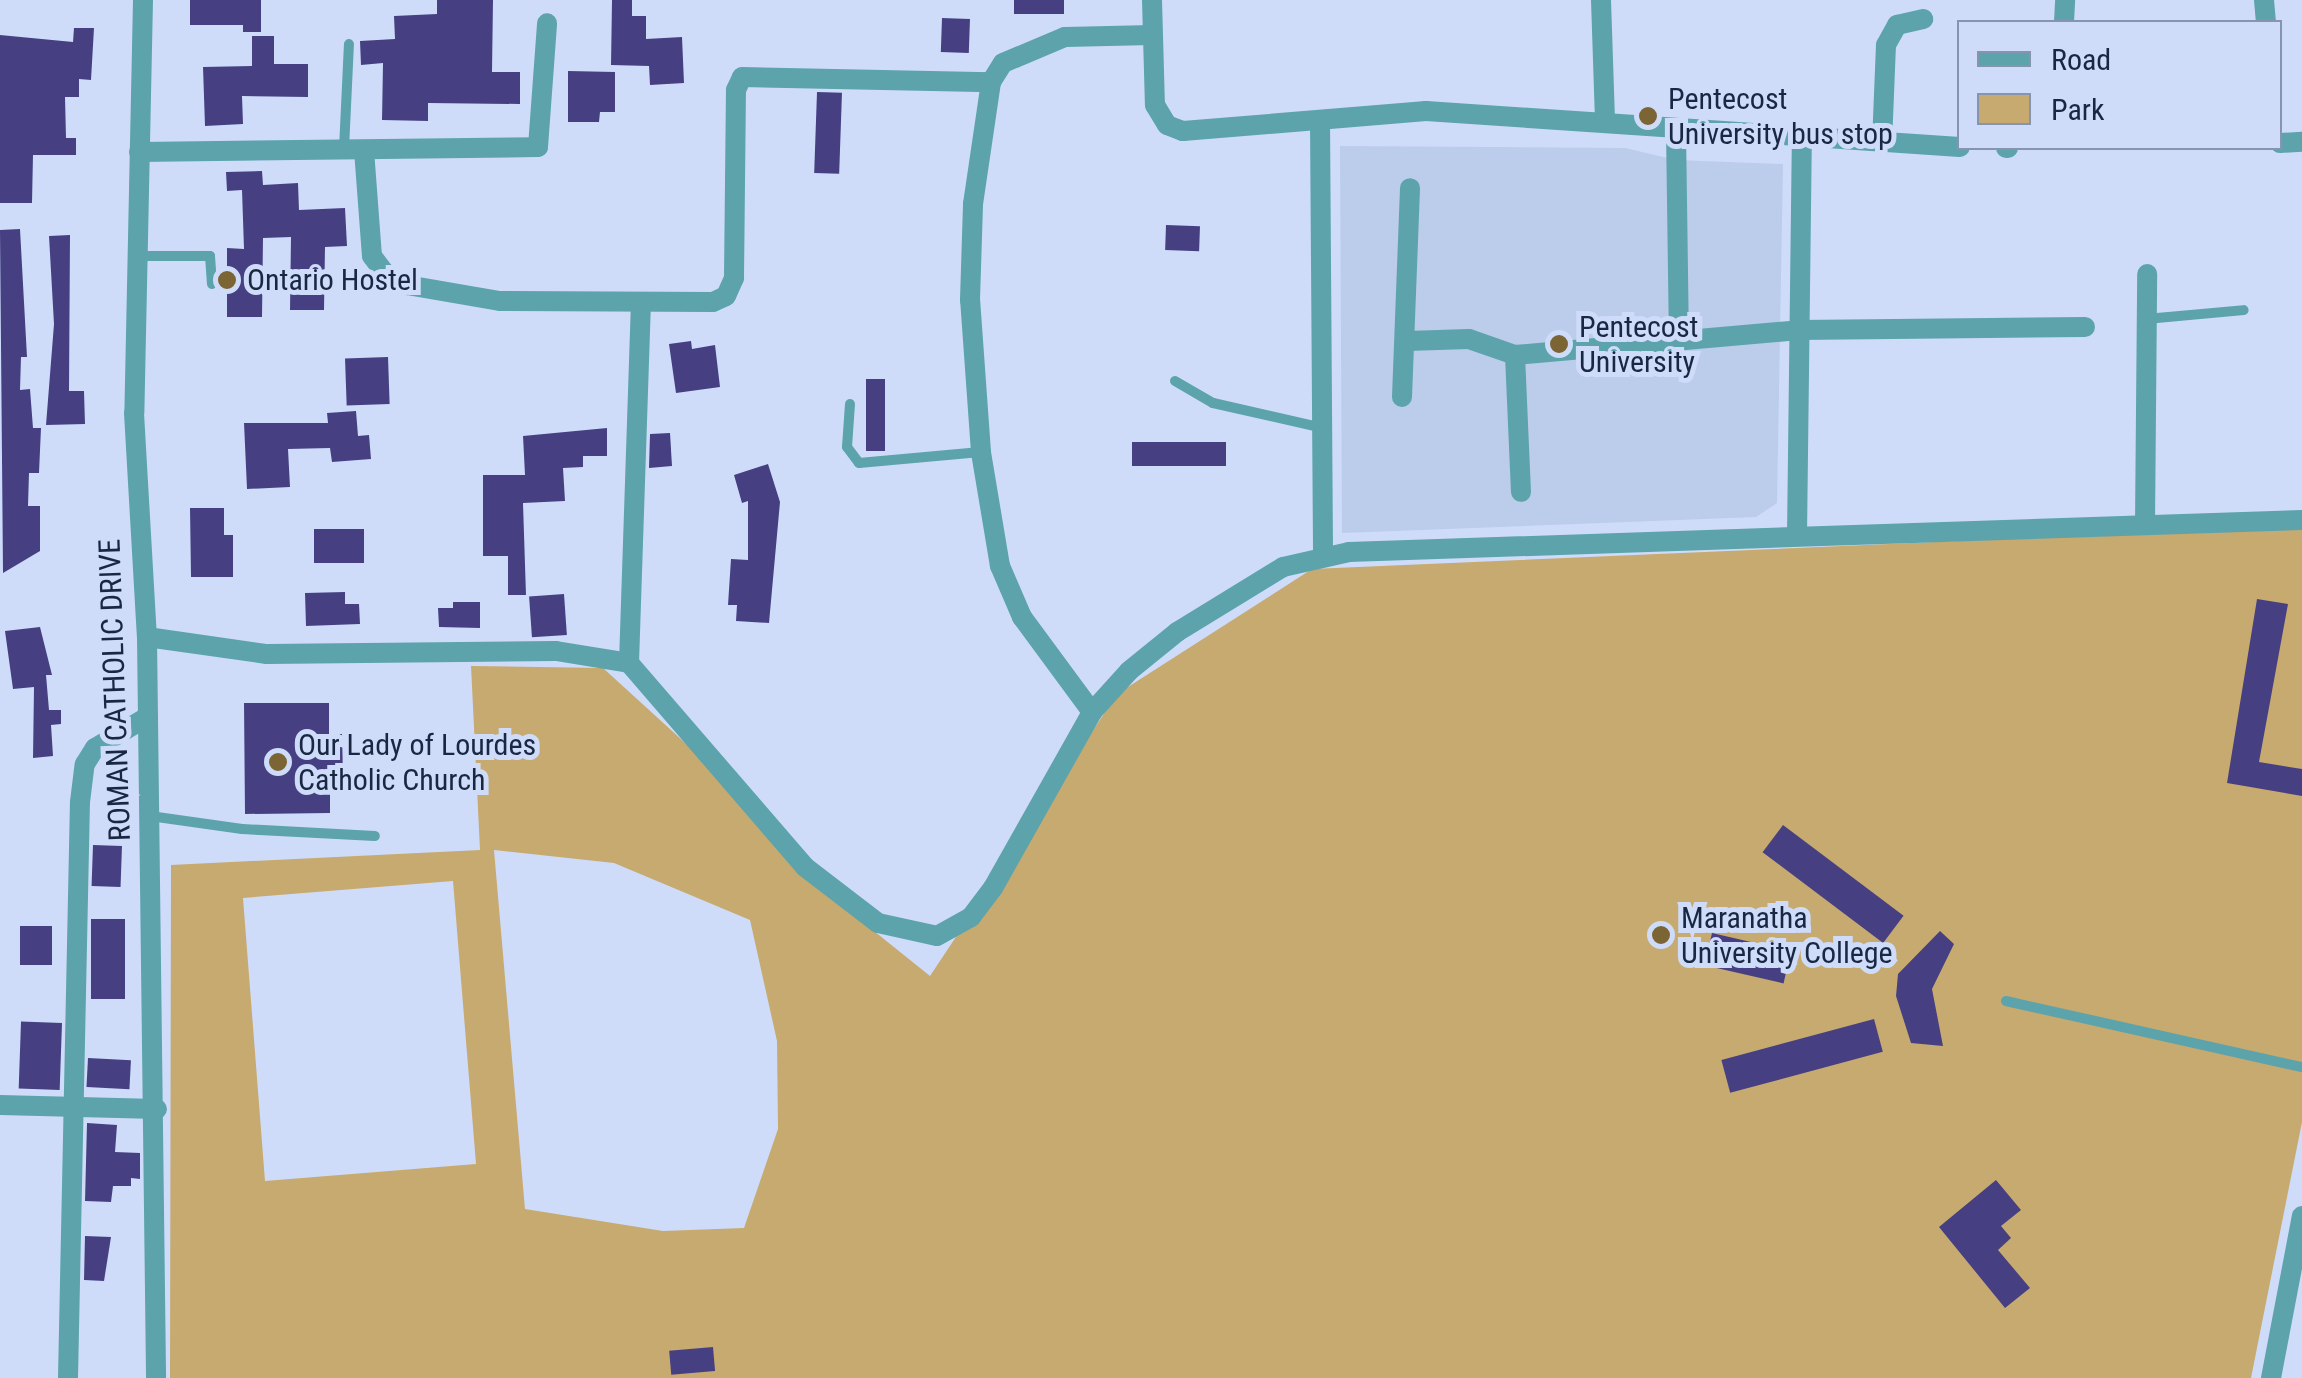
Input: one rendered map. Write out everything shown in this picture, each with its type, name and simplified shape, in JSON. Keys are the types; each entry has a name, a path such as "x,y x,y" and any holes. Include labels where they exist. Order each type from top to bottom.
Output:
{"street":[{"name":"ROMAN CATHOLIC DRIVE","path":"143,0 134,413 147,637 157,1109 156,1378"},
{"path":"1152,0 1154,105 1167,125 1183,131 1426,111 1572,126 1604,121 1802,140 1957,147"},
{"path":"1601,0 1604,121"},
{"path":"1882,144 1886,46 1898,26 1923,19"},
{"path":"139,152 538,147 547,22"},
{"path":"1092,712 1022,617 1007,583 981,452 970,248 990,82 1003,63 1039,44 1065,37 1152,34"},
{"path":"354,150 372,256 394,279 463,298 713,302 726,296 734,278 736,90 742,77 990,82"},
{"path":"1320,120 1318,426 1323,557"},
{"path":"1676,129 1679,340"},
{"path":"1797,536 1802,140"},
{"path":"1402,397 1410,188"},
{"path":"2145,525 2146,274"},
{"path":"630,664 642,302"},
{"path":"1407,341 1469,338 1514,355 1799,330 2084,327"},
{"path":"1514,355 1521,492"},
{"path":"147,637 267,654 556,652 630,664 806,868 878,923 918,936 956,930 971,917 1092,712 1177,632 1283,567 1323,557 1797,536 2302,520"},
{"path":"68,1378 85,764 110,735 147,717"},
{"path":"0,1106 157,1109"},
{"path":"2272,1378 2302,1216"}],"lane":[{"path":"349,44 354,150"},
{"path":"137,256 210,256 212,284"},
{"path":"2146,319 2244,310"},
{"path":"1175,381 1213,402 1318,426"},
{"path":"850,404 847,447 858,463 981,452"},
{"path":"149,816 242,829 375,836"},
{"path":"2006,1001 2302,1067"}],"shaded area":[{"name":"Pentecost University","path":"1340,146 1625,148 1676,160 1783,164 1777,503 1756,517 1342,533"}],"green space":[{"path":"2302,526 2302,1122 2251,1378 170,1378 171,865 480,850 471,666 603,668 716,771 793,866 930,976 1117,694 1312,569","holes":["494,850 614,863 750,920 777,1041 778,1129 744,1228 663,1231 525,1209","453,881 476,1164 265,1181 243,898"]}],"building":[{"path":"190,0 261,0 261,32 243,32 243,25 190,25"},
{"path":"437,0 493,0 492,72 520,72 520,104 428,103 428,121 382,120 383,63 361,65 360,41 395,39 394,16 437,14"},
{"path":"612,0 632,0 632,16 646,16 646,39 682,37 684,83 650,85 649,66 611,65"},
{"path":"1014,0 1064,0 1064,14 1014,14"},
{"path":"942,18 970,19 969,53 941,52"},
{"path":"74,28 94,28 91,80 79,79 79,97 65,97 66,138 76,138 76,155 33,155 32,203 0,203 0,35 73,42"},
{"path":"252,36 274,36 274,64 308,64 308,97 242,96 243,124 205,126 203,67 252,66"},
{"path":"568,71 615,72 615,112 600,112 599,122 568,122"},
{"path":"817,92 842,93 839,174 814,173"},
{"path":"262,171 263,185 298,183 299,210 345,208 347,246 325,247 324,310 290,310 291,237 263,238 262,317 227,317 227,248 244,249 242,190 227,191 226,172"},
{"path":"1166,225 1200,226 1199,251 1165,250"},
{"path":"20,229 27,357 21,357 20,390 30,389 33,428 41,428 39,473 29,473 28,506 40,506 40,551 3,573 0,230"},
{"path":"70,235 69,391 84,391 85,424 46,425 54,324 49,236"},
{"path":"691,341 692,349 715,345 720,387 676,393 669,344"},
{"path":"388,357 390,404 347,405 345,359"},
{"path":"866,379 885,379 885,451 866,451"},
{"path":"356,411 358,436 369,435 371,459 332,462 330,448 288,449 290,487 247,489 244,423 328,423 327,413"},
{"path":"607,428 607,456 583,456 583,467 563,468 565,501 523,503 526,595 508,595 508,556 483,556 483,475 525,475 523,436"},
{"path":"670,433 672,466 649,468 650,434"},
{"path":"1132,442 1226,442 1226,466 1132,466"},
{"path":"768,464 780,502 769,623 736,621 737,605 728,605 731,559 748,560 748,501 742,503 734,475"},
{"path":"190,508 224,508 224,535 233,535 233,577 191,577"},
{"path":"314,529 364,529 364,563 314,563"},
{"path":"345,592 345,604 359,604 360,624 306,626 305,593"},
{"path":"564,594 567,635 532,637 529,596"},
{"path":"2257,599 2288,604 2259,762 2302,769 2302,796 2227,783"},
{"path":"453,602 480,602 480,628 439,627 438,608 453,608"},
{"path":"40,627 52,675 46,675 49,710 61,710 61,724 51,725 53,756 33,758 34,687 13,689 5,631"},
{"path":"244,703 329,703 329,734 342,734 343,776 330,776 330,813 245,814"},
{"path":"1783,825 1904,916 1883,943 1763,852"},
{"path":"93,845 122,846 121,887 92,886"},
{"path":"91,919 125,919 125,999 91,999"},
{"path":"20,926 52,926 52,965 20,965"},
{"path":"1940,931 1954,944 1932,989 1943,1046 1911,1043 1896,996 1898,974"},
{"path":"1712,933 1791,951 1784,983 1705,965"},
{"path":"1874,1019 1883,1052 1730,1093 1721,1060"},
{"path":"21,1022 62,1023 60,1090 19,1089"},
{"path":"88,1058 131,1060 129,1089 86,1087"},
{"path":"87,1123 117,1125 115,1152 140,1153 140,1179 131,1178 131,1186 113,1186 111,1202 85,1201"},
{"path":"1996,1180 2021,1210 2001,1226 2011,1238 1998,1250 2030,1288 2005,1308 1939,1227"},
{"path":"85,1236 111,1237 104,1281 84,1280"},
{"path":"713,1347 715,1371 671,1375 669,1351"}],"place":[{"name":"Pentecost University bus stop","path":"1648,116"},
{"name":"Ontario Hostel","path":"227,280"},
{"name":"Pentecost University","path":"1559,344"},
{"name":"Our Lady of Lourdes Catholic Church","path":"278,762"},
{"name":"Maranatha University College","path":"1661,935"}]}
